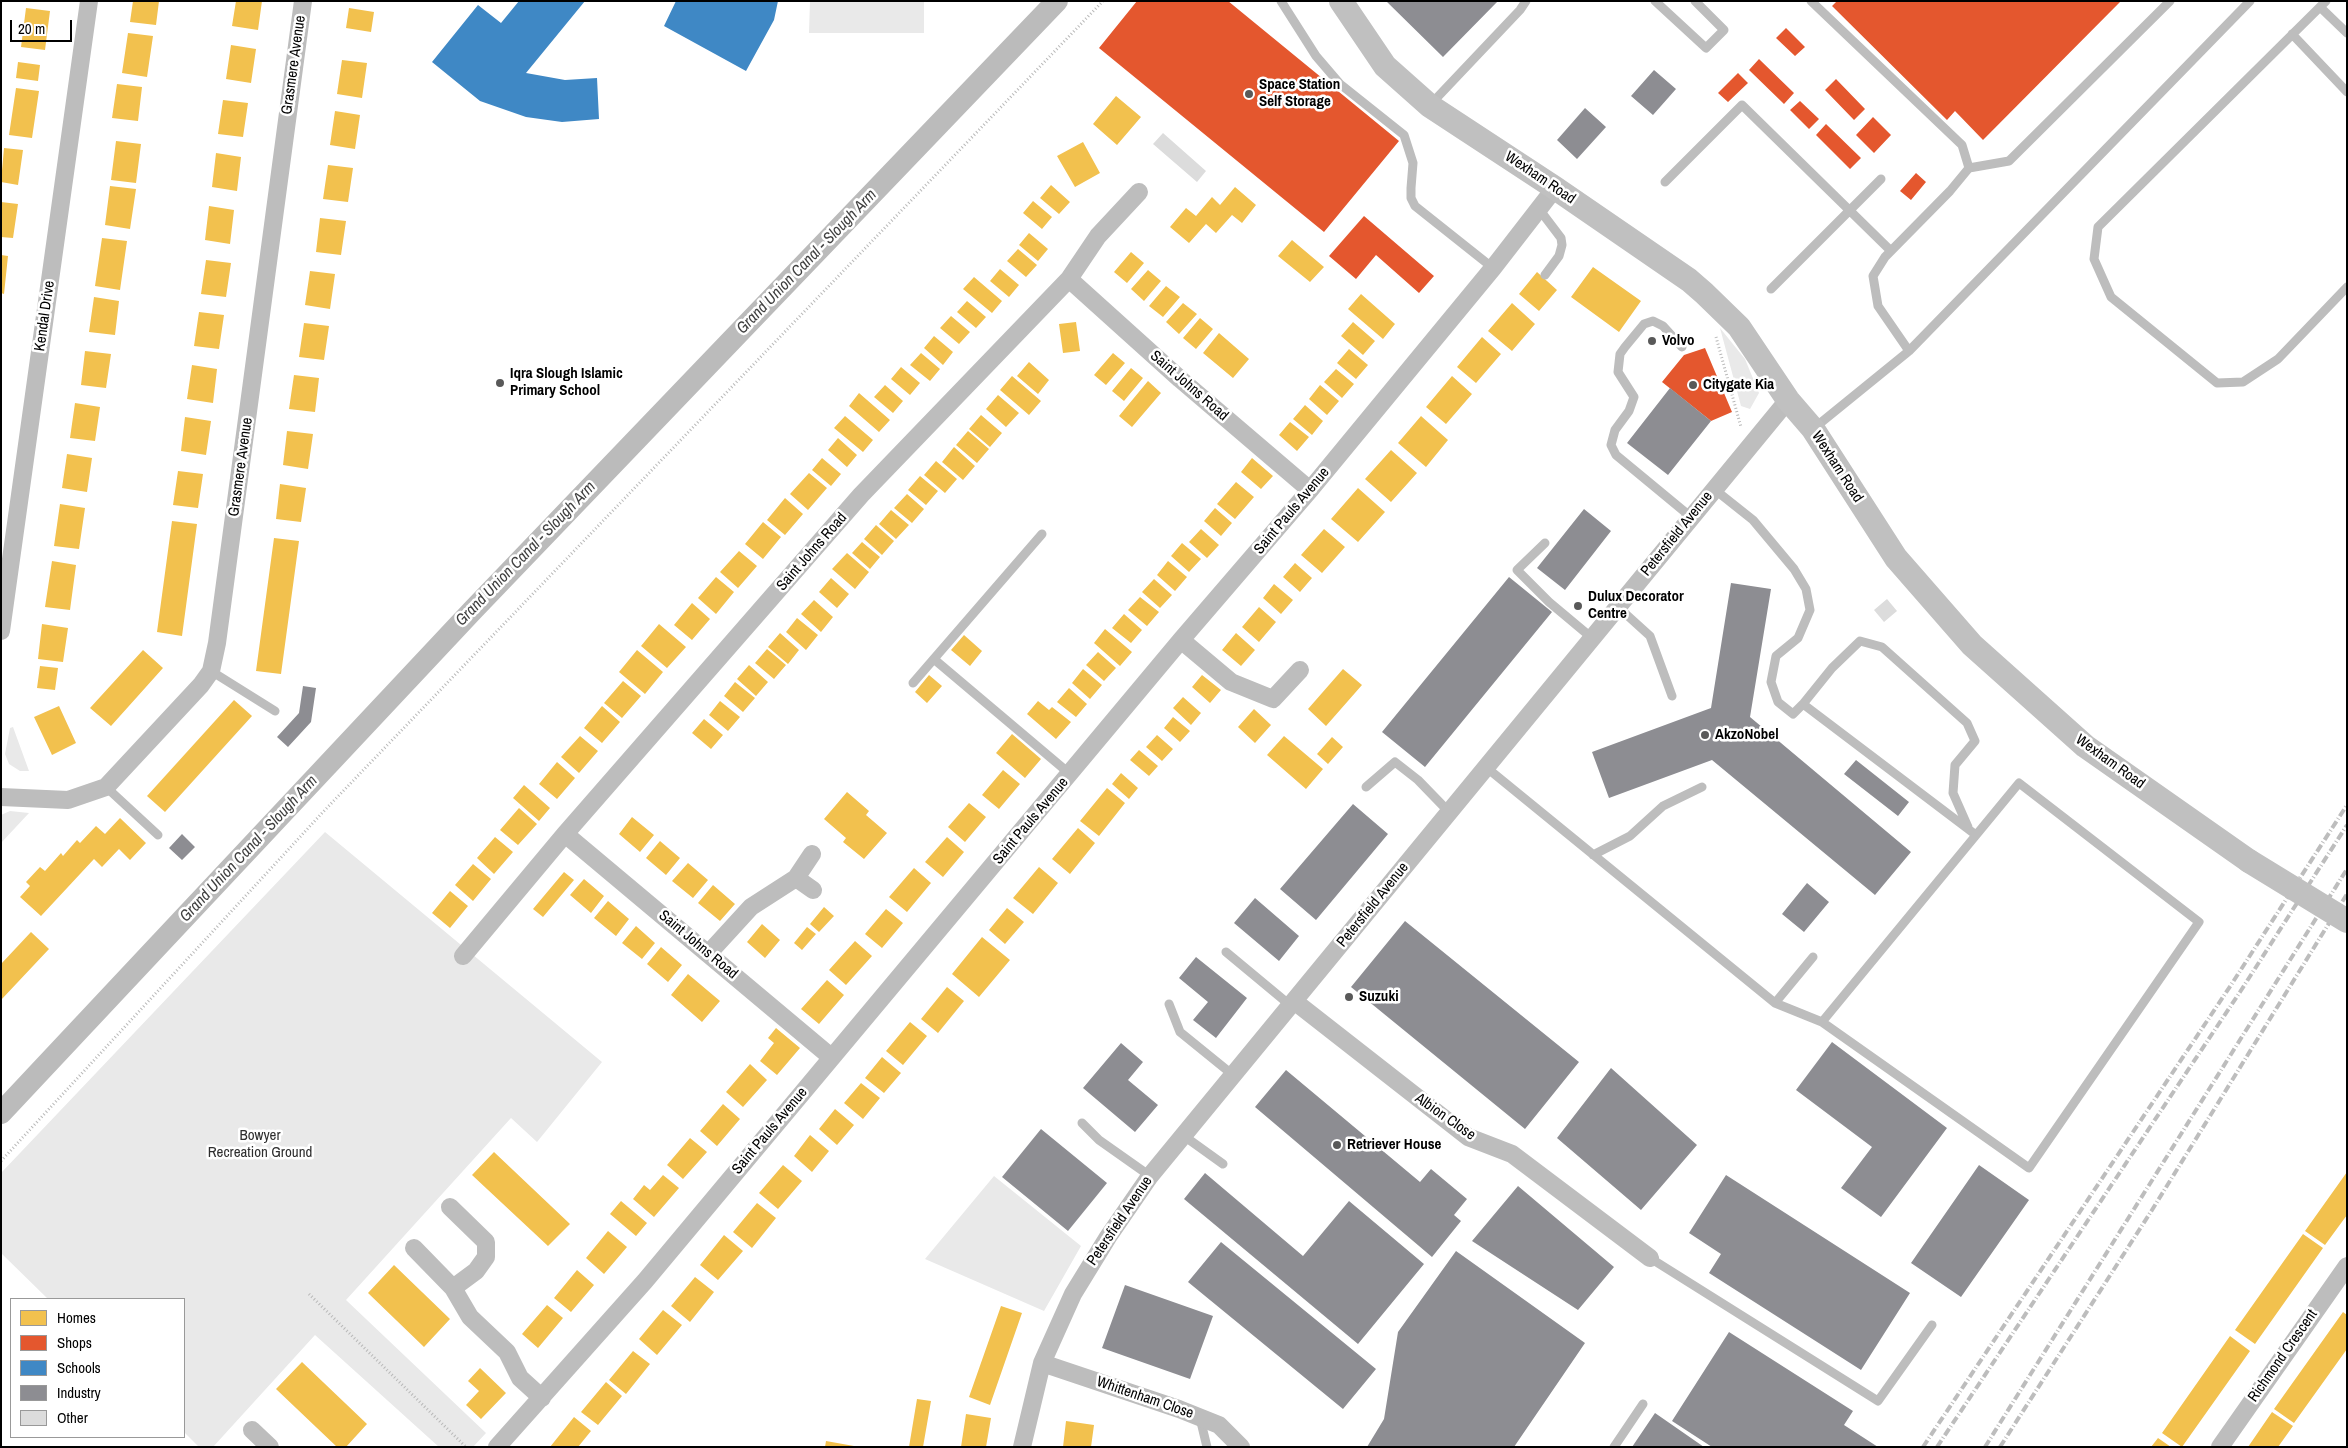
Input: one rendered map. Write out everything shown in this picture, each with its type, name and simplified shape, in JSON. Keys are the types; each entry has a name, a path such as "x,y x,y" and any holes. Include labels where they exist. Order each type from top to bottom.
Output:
{"street":[{"name":"Kendal Drive","path":"1,631 89,1"},
{"name":"Grasmere Avenue","path":"1,797 68,800 106,787 200,685 210,671 218,635 303,1"},
{"name":"Wexham Road","path":"1341,1 1385,66 1430,106 1556,188 1689,280 1739,327 1788,400 1813,429 1896,558 1972,646 2085,746 2249,861 2347,921"},
{"name":"Saint Pauls Avenue","path":"498,1447 652,1274 831,1057 908,969 1180,640 1310,490 1493,268 1556,188"},
{"name":"Saint Johns Road","path":"463,956 565,834 861,495 1069,280 1098,236 1139,192"},
{"name":"Saint Johns Road","path":"1069,280 1180,379 1310,490"},
{"name":"Petersfield Avenue","path":"1022,1447 1042,1362 1073,1294 1108,1237 1150,1176 1788,400"},
{"path":"1180,640 1231,682 1273,699 1300,670"},
{"name":"Saint Johns Road","path":"565,834 831,1057"},
{"path":"708,954 751,907 796,878 812,854"},
{"path":"796,878 813,890"},
{"name":"Albion Close","path":"1292,1004 1468,1137 1512,1154 1650,1258"},
{"path":"450,1207 486,1242 486,1257 476,1271 454,1288"},
{"path":"414,1248 454,1288 470,1317 506,1352 520,1378 542,1398"},
{"name":"Richmond Crescent","path":"2220,1447 2347,1266"},
{"name":"Whittenham Close","path":"1042,1362 1219,1425 1241,1447"},
{"path":"252,1430 270,1447"}],"lane":[{"path":"1281,1 1316,56 1340,84 1404,135 1412,163 1411,193 1415,206 1493,268"},
{"path":"1430,106 1520,10 1526,1"},
{"path":"1655,1 1706,48 1724,30 1695,1"},
{"path":"1909,351 1878,306 1872,276 1890,251 1950,191 1969,168 2009,162 2170,1"},
{"path":"1813,429 1909,351 2250,1"},
{"path":"1811,2 1962,145 1969,168"},
{"path":"2347,33 2323,4 2098,227 2094,259 2111,297 2217,383 2243,382 2278,359 2347,287"},
{"path":"2292,34 2347,92"},
{"path":"1665,182 1742,105 1890,251"},
{"path":"1771,289 1881,179"},
{"path":"1540,209 1561,238 1562,245 1562,251 1545,275"},
{"path":"1682,347 1663,326 1653,320 1644,324 1625,347 1620,354 1618,372 1634,397 1629,411 1615,430 1611,444 1616,455 1691,517"},
{"path":"1714,489 1753,520 1794,569 1806,589 1810,610 1798,638 1776,656 1771,682 1778,702 1793,714 1832,668 1860,641 1882,647 1967,723 1975,741 1955,765 1953,793 1968,827"},
{"path":"913,683 935,660 1042,534"},
{"path":"1545,543 1517,570 1550,602 1592,638"},
{"path":"1618,607 1650,636 1672,696"},
{"path":"935,660 1070,774"},
{"path":"210,671 276,711"},
{"path":"1803,704 1968,827 1976,835"},
{"path":"1366,787 1395,762 1418,780 1449,812"},
{"path":"1487,768 1775,1003 1822,1022 2029,1168 2199,922 2019,782 1822,1022"},
{"path":"106,787 158,835"},
{"path":"1593,854 1630,836 1662,806 1702,787"},
{"path":"1226,952 1292,1004"},
{"path":"1775,1003 1813,957"},
{"path":"1169,1004 1180,1032 1233,1075"},
{"path":"1082,1124 1099,1140 1150,1176"},
{"path":"1184,1136 1223,1164"},
{"path":"1650,1258 1878,1401 1932,1325"},
{"path":"1614,1447 1642,1404"},
{"path":"1200,1418 1207,1447"}],"path":[{"path":"1,1161 323,812 1103,1"},
{"path":"1714,330 1747,449"},
{"path":"309,1294 466,1447"}],"green space":[{"path":"810,1 924,1 924,33 809,33"},
{"path":"1720,328 1745,359 1759,393 1750,409 1741,406"},
{"path":"13,727 29,771 20,771 9,764 5,754 10,728"},
{"path":"10,811 29,813 1,843 1,815"},
{"name":"Bowyer Recreation Ground","path":"325,832 602,1062 537,1142 511,1118 346,1300 486,1433 473,1447 439,1447 315,1335 213,1447 199,1447 185,1433 185,1298 47,1298 1,1253 1,1173"},
{"path":"994,1176 1081,1246 1044,1311 925,1259"}],"building: Homes":[{"path":"133,1 159,1 156,25 130,22"},
{"path":"236,1 262,1 258,30 232,26"},
{"path":"26,8 50,11 45,50 21,47"},
{"path":"349,8 374,12 371,32 346,28"},
{"path":"128,33 153,36 147,77 122,73"},
{"path":"231,45 256,49 251,83 226,79"},
{"path":"342,60 367,63 362,98 337,94"},
{"path":"18,62 40,65 38,81 16,78"},
{"path":"117,84 142,87 138,121 112,118"},
{"path":"16,88 39,91 32,138 9,135"},
{"path":"1116,96 1141,117 1117,145 1093,124"},
{"path":"223,100 248,103 243,137 218,134"},
{"path":"335,111 360,115 355,149 330,145"},
{"path":"116,141 141,144 136,183 111,180"},
{"path":"1083,142 1100,173 1075,187 1057,156"},
{"path":"4,148 23,150 18,185 1,182"},
{"path":"216,153 241,157 237,191 212,187"},
{"path":"328,165 353,168 348,202 323,199"},
{"path":"1051,185 1070,202 1059,214 1040,198"},
{"path":"110,186 136,189 130,229 105,225"},
{"path":"1235,187 1256,205 1242,223 1232,215 1216,233 1206,224 1189,243 1170,227 1186,208 1196,216 1212,197 1220,205"},
{"path":"1033,201 1052,217 1042,229 1023,213"},
{"path":"1,202 18,204 13,238 1,237"},
{"path":"209,206 234,210 230,244 205,240"},
{"path":"320,218 346,221 341,255 316,252"},
{"path":"1029,233 1048,249 1038,261 1019,245"},
{"path":"102,238 127,241 120,290 95,286"},
{"path":"1292,240 1324,267 1310,282 1278,256"},
{"path":"1018,249 1037,265 1026,277 1007,261"},
{"path":"1131,252 1144,263 1127,283 1114,272"},
{"path":"1,255 8,256 4,294 1,293"},
{"path":"206,260 231,263 226,297 201,294"},
{"path":"1593,267 1641,301 1619,332 1571,297"},
{"path":"1000,269 1019,285 1009,297 990,281"},
{"path":"1148,270 1161,281 1144,301 1131,289"},
{"path":"310,271 335,274 330,309 305,305"},
{"path":"1537,272 1557,290 1539,311 1519,294"},
{"path":"974,277 1002,301 992,313 963,289"},
{"path":"1166,286 1180,297 1163,317 1149,306"},
{"path":"1361,294 1395,324 1383,339 1348,309"},
{"path":"94,297 119,301 115,335 89,332"},
{"path":"967,301 986,317 976,328 957,312"},
{"path":"1183,303 1197,314 1179,334 1166,322"},
{"path":"1512,303 1535,324 1512,351 1488,331"},
{"path":"199,312 224,315 219,349 194,346"},
{"path":"951,316 970,332 959,344 940,328"},
{"path":"1200,318 1213,329 1196,349 1183,338"},
{"path":"1076,322 1080,351 1063,353 1059,324"},
{"path":"1353,322 1375,341 1363,355 1341,336"},
{"path":"304,323 329,326 324,360 299,357"},
{"path":"1219,333 1249,359 1233,378 1203,353"},
{"path":"934,336 953,352 943,365 924,348"},
{"path":"1482,337 1501,354 1476,383 1457,367"},
{"path":"1349,349 1368,365 1356,379 1337,363"},
{"path":"85,351 111,354 106,388 81,385"},
{"path":"921,353 940,369 930,381 910,365"},
{"path":"1113,353 1125,363 1106,385 1094,375"},
{"path":"1029,362 1049,380 1038,394 1017,376"},
{"path":"192,365 217,369 213,403 187,399"},
{"path":"901,367 920,383 910,395 891,379"},
{"path":"1131,368 1143,378 1124,401 1112,391"},
{"path":"1336,369 1354,384 1342,398 1324,382"},
{"path":"294,375 319,378 315,412 289,409"},
{"path":"1012,376 1041,401 1029,415 1000,390"},
{"path":"1452,376 1472,394 1446,424 1426,407"},
{"path":"1148,381 1161,393 1132,427 1119,416"},
{"path":"885,385 903,401 893,413 874,397"},
{"path":"1320,385 1339,401 1327,415 1309,399"},
{"path":"859,393 890,420 879,432 849,406"},
{"path":"998,395 1019,413 1006,427 986,409"},
{"path":"75,403 100,407 95,441 70,438"},
{"path":"1305,405 1323,421 1312,435 1293,419"},
{"path":"981,415 1002,433 990,447 969,429"},
{"path":"845,416 873,440 863,452 834,428"},
{"path":"1421,416 1448,440 1426,467 1398,443"},
{"path":"185,417 211,421 206,455 181,451"},
{"path":"1290,422 1309,437 1297,451 1279,435"},
{"path":"287,431 313,434 308,469 283,465"},
{"path":"968,431 989,449 977,463 956,445"},
{"path":"838,438 857,455 847,467 828,450"},
{"path":"954,447 975,466 963,480 942,462"},
{"path":"1391,450 1417,473 1391,502 1365,479"},
{"path":"67,454 92,458 87,492 62,488"},
{"path":"822,458 841,474 831,486 812,470"},
{"path":"1252,458 1273,476 1261,489 1241,472"},
{"path":"936,461 957,479 945,493 924,475"},
{"path":"178,471 203,474 198,508 173,505"},
{"path":"809,473 827,488 808,510 790,494"},
{"path":"920,476 938,491 926,505 908,490"},
{"path":"1236,482 1254,497 1235,519 1217,504"},
{"path":"280,484 306,488 301,522 276,519"},
{"path":"1358,488 1385,512 1358,542 1331,519"},
{"path":"907,494 924,509 912,523 894,508"},
{"path":"785,498 803,514 785,535 767,520"},
{"path":"60,504 85,508 79,549 54,546"},
{"path":"1215,508 1232,523 1221,536 1204,521"},
{"path":"891,510 909,525 896,539 879,524"},
{"path":"172,521 197,524 182,636 157,632"},
{"path":"763,522 781,537 763,559 745,544"},
{"path":"876,525 894,541 882,555 864,539"},
{"path":"1201,529 1219,545 1207,558 1189,542"},
{"path":"1324,529 1345,547 1322,573 1301,555"},
{"path":"274,538 299,541 281,674 256,671"},
{"path":"862,542 880,557 870,569 852,553"},
{"path":"1182,543 1201,559 1189,572 1171,556"},
{"path":"739,551 757,566 738,588 720,572"},
{"path":"847,553 869,572 855,589 832,569"},
{"path":"52,561 76,565 70,610 45,607"},
{"path":"1168,561 1187,577 1175,591 1157,575"},
{"path":"1295,563 1312,578 1300,592 1283,577"},
{"path":"716,577 734,592 716,614 698,598"},
{"path":"831,578 849,594 837,608 819,592"},
{"path":"1154,579 1172,595 1160,608 1142,592"},
{"path":"1274,584 1293,600 1281,614 1263,598"},
{"path":"1140,597 1159,612 1147,626 1128,610"},
{"path":"814,600 833,617 821,632 801,614"},
{"path":"692,603 710,619 692,640 674,625"},
{"path":"1259,607 1276,622 1259,642 1242,627"},
{"path":"1124,614 1142,630 1131,643 1112,628"},
{"path":"797,618 818,635 806,650 786,632"},
{"path":"42,624 68,628 63,662 38,659"},
{"path":"659,624 686,647 667,668 641,646"},
{"path":"1105,629 1132,652 1120,666 1094,643"},
{"path":"780,633 799,650 788,664 768,647"},
{"path":"1236,633 1255,650 1241,666 1222,650"},
{"path":"964,635 982,651 970,666 951,650"},
{"path":"767,649 786,665 774,679 755,663"},
{"path":"143,650 163,668 111,726 90,708"},
{"path":"637,650 663,672 645,694 619,672"},
{"path":"1098,652 1116,668 1104,681 1086,665"},
{"path":"749,665 768,682 756,696 737,679"},
{"path":"40,666 58,668 55,690 37,688"},
{"path":"1083,669 1102,685 1090,699 1072,683"},
{"path":"1343,669 1362,685 1326,726 1308,709"},
{"path":"929,675 942,686 927,703 915,692"},
{"path":"1202,675 1221,690 1210,703 1192,687"},
{"path":"623,681 641,696 622,718 604,703"},
{"path":"735,682 755,698 743,712 724,696"},
{"path":"1069,688 1087,704 1076,717 1057,702"},
{"path":"1183,697 1201,713 1191,725 1173,708"},
{"path":"234,700 252,716 165,812 147,796"},
{"path":"720,701 740,717 728,731 709,715"},
{"path":"1038,701 1049,710 1052,707 1071,722 1056,739 1027,714"},
{"path":"59,706 76,743 52,755 34,717"},
{"path":"602,706 620,722 602,743 584,728"},
{"path":"1254,709 1271,725 1255,743 1238,727"},
{"path":"1173,717 1190,731 1180,742 1164,728"},
{"path":"704,719 723,735 711,749 692,733"},
{"path":"1012,734 1041,759 1025,778 996,753"},
{"path":"1157,735 1173,749 1162,761 1146,747"},
{"path":"580,736 598,751 579,773 561,757"},
{"path":"1284,736 1323,769 1306,789 1267,755"},
{"path":"1332,737 1343,747 1328,764 1317,754"},
{"path":"1139,750 1158,766 1149,776 1130,760"},
{"path":"557,762 575,778 557,799 539,784"},
{"path":"1003,770 1020,784 999,809 982,795"},
{"path":"1121,773 1138,788 1129,799 1112,784"},
{"path":"524,785 550,808 539,821 513,798"},
{"path":"1107,788 1125,803 1099,836 1080,821"},
{"path":"847,792 869,811 866,815 887,833 864,859 843,842 846,838 824,819"},
{"path":"969,803 986,817 965,842 948,827"},
{"path":"519,808 537,824 518,845 500,830"},
{"path":"632,817 654,835 640,852 619,834"},
{"path":"120,818 146,843 130,860 119,849 102,867 94,859 41,916 20,897 30,886 26,882 40,867 45,871 61,853 63,856 77,840 80,843 96,826 105,834"},
{"path":"1078,828 1095,843 1070,874 1052,859"},
{"path":"495,837 513,852 494,874 477,858"},
{"path":"947,837 964,852 943,877 925,862"},
{"path":"660,841 680,858 666,875 646,858"},
{"path":"688,863 708,880 693,898 672,881"},
{"path":"473,864 491,879 473,901 455,885"},
{"path":"1039,867 1058,883 1033,914 1013,898"},
{"path":"914,868 931,883 907,912 889,897"},
{"path":"564,872 574,880 543,917 533,909"},
{"path":"584,879 604,896 591,913 570,895"},
{"path":"713,885 735,904 720,921 698,903"},
{"path":"450,891 468,906 450,928 432,913"},
{"path":"608,901 629,919 616,936 594,918"},
{"path":"824,907 834,916 819,932 810,924"},
{"path":"1007,908 1024,922 1005,944 989,930"},
{"path":"886,909 903,923 882,948 865,934"},
{"path":"762,924 780,940 765,958 747,942"},
{"path":"636,926 655,943 642,959 622,943"},
{"path":"807,927 816,934 802,950 794,943"},
{"path":"31,932 49,949 1,1000 1,964"},
{"path":"982,937 1010,960 979,997 952,974"},
{"path":"855,941 872,956 846,985 829,970"},
{"path":"661,947 682,965 668,982 647,964"},
{"path":"688,974 720,1001 702,1022 671,995"},
{"path":"827,980 844,995 819,1024 801,1009"},
{"path":"947,987 964,1001 938,1033 921,1019"},
{"path":"910,1022 927,1036 903,1065 886,1051"},
{"path":"776,1028 800,1048 777,1075 760,1061 774,1043 768,1038"},
{"path":"882,1057 901,1073 884,1093 865,1078"},
{"path":"750,1064 767,1080 743,1107 726,1092"},
{"path":"861,1083 880,1098 863,1119 844,1103"},
{"path":"723,1104 740,1119 717,1146 700,1131"},
{"path":"835,1109 854,1125 837,1145 819,1129"},
{"path":"810,1135 829,1151 812,1172 794,1156"},
{"path":"690,1138 707,1152 683,1179 667,1165"},
{"path":"494,1152 570,1224 548,1246 472,1175"},
{"path":"783,1165 802,1181 778,1209 759,1193"},
{"path":"2347,1172 2347,1215 2325,1245 2305,1231"},
{"path":"663,1175 679,1188 654,1217 633,1199 644,1185 650,1190"},
{"path":"621,1201 647,1223 636,1236 610,1214"},
{"path":"757,1203 776,1218 752,1248 733,1232"},
{"path":"608,1231 627,1247 604,1274 586,1258"},
{"path":"2303,1234 2323,1248 2255,1344 2235,1330"},
{"path":"724,1235 743,1251 718,1280 700,1265"},
{"path":"394,1265 450,1319 424,1347 368,1293"},
{"path":"577,1270 594,1285 571,1312 554,1298"},
{"path":"695,1277 714,1292 690,1322 671,1306"},
{"path":"547,1305 563,1318 538,1348 522,1334"},
{"path":"1001,1306 1022,1313 990,1405 969,1397"},
{"path":"663,1310 682,1325 657,1355 639,1339"},
{"path":"2343,1312 2347,1315 2347,1349 2294,1423 2274,1409"},
{"path":"2230,1336 2250,1351 2182,1447 2162,1433"},
{"path":"633,1351 650,1364 626,1394 609,1380"},
{"path":"302,1362 367,1424 346,1447 337,1447 276,1389"},
{"path":"480,1368 506,1393 481,1419 466,1405 479,1391 468,1381"},
{"path":"606,1382 622,1396 598,1425 581,1412"},
{"path":"917,1399 931,1401 923,1447 909,1447"},
{"path":"2272,1412 2293,1426 2278,1447 2248,1447"},
{"path":"966,1414 991,1418 986,1447 961,1447"},
{"path":"574,1417 591,1431 578,1447 550,1447"},
{"path":"1066,1421 1094,1425 1091,1447 1063,1447"},
{"path":"2158,1438 2171,1447 2151,1447"},
{"path":"826,1441 854,1446 854,1447 825,1447"}],"building: Shops":[{"name":"Space Station Self Storage","path":"1137,1 1228,1 1399,141 1324,232 1099,48"},
{"path":"1837,1 2121,1 1983,140 1955,111 1947,120 1832,6"},
{"path":"1786,28 1805,47 1795,56 1776,38"},
{"path":"1759,59 1794,93 1784,104 1749,70"},
{"path":"1738,73 1748,83 1728,102 1718,93"},
{"path":"1836,79 1865,109 1854,120 1825,90"},
{"path":"1800,101 1819,119 1809,129 1790,110"},
{"path":"1873,117 1891,135 1874,153 1856,135"},
{"path":"1826,124 1861,158 1850,169 1816,135"},
{"path":"1916,173 1926,182 1911,200 1900,191"},
{"path":"1364,216 1434,276 1419,293 1376,255 1356,279 1329,256"},
{"name":"Citygate Kia","path":"1705,348 1732,412 1711,421 1662,382 1684,355"}],"building: Schools":[{"path":"519,1 585,1 526,73 565,80 597,78 599,119 562,122 526,117 480,101 432,62 478,5 501,23"},
{"path":"676,1 778,1 774,20 746,71 664,26"}],"building: Industry":[{"path":"1386,1 1498,1 1443,57"},
{"path":"1654,70 1676,89 1653,115 1631,96"},
{"path":"1585,108 1606,127 1577,159 1557,140"},
{"path":"1670,388 1711,421 1668,475 1627,443"},
{"path":"1584,509 1611,531 1565,590 1537,568"},
{"path":"1509,577 1552,612 1425,767 1382,732"},
{"name":"AkzoNobel","path":"1731,583 1771,589 1750,717 1911,852 1875,895 1712,760 1609,798 1592,752 1711,708"},
{"path":"303,686 316,688 311,722 288,747 277,737 299,713"},
{"path":"1856,760 1909,802 1898,816 1844,774"},
{"path":"1353,804 1388,834 1316,920 1280,889"},
{"path":"182,834 195,847 182,860 169,848"},
{"path":"1807,883 1829,902 1804,932 1782,914"},
{"path":"1255,898 1299,936 1279,961 1234,923"},
{"path":"1405,921 1579,1062 1525,1129 1351,987"},
{"path":"1196,957 1247,998 1216,1038 1193,1020 1208,1002 1179,978"},
{"path":"1832,1042 1947,1128 1881,1217 1841,1188 1872,1147 1796,1090"},
{"path":"1121,1043 1143,1062 1128,1080 1158,1105 1135,1132 1083,1088"},
{"path":"1611,1068 1697,1145 1641,1210 1557,1138"},
{"name":"Retriever House","path":"1286,1070 1420,1182 1431,1169 1467,1199 1454,1215 1461,1221 1432,1257 1255,1107"},
{"path":"1041,1129 1107,1183 1068,1231 1002,1177"},
{"path":"1979,1165 2029,1200 1961,1297 1911,1263"},
{"path":"1205,1173 1303,1256 1349,1201 1424,1264 1358,1344 1184,1199"},
{"path":"1726,1175 1910,1293 1861,1370 1709,1273 1721,1254 1689,1233"},
{"path":"1518,1186 1614,1267 1578,1310 1472,1241"},
{"path":"1221,1242 1376,1369 1343,1409 1188,1282"},
{"path":"1456,1251 1585,1343 1514,1447 1367,1447 1384,1419 1398,1332"},
{"path":"1125,1285 1213,1316 1190,1379 1102,1348"},
{"path":"1729,1332 1853,1411 1844,1425 1878,1447 1712,1447 1672,1421"},
{"path":"1655,1413 1704,1447 1632,1447"}],"building: Other":[{"path":"1163,133 1206,171 1197,182 1153,144"},
{"path":"1887,599 1897,611 1884,622 1874,610"}],"waterway":[{"name":"Grand Union Canal - Slough Arm","path":"1,1113 472,611 1057,1"}],"railway":[{"path":"1923,1447 2231,985 2347,805"},
{"path":"1937,1447 2240,992 2347,825"},
{"path":"1985,1447 2347,869"},
{"path":"2000,1447 2152,1210 2347,894"}],"place":[{"name":"Space Station Self Storage","path":"1249,94"},
{"name":"Volvo","path":"1652,341"},
{"name":"Iqra Slough Islamic Primary School","path":"500,383"},
{"name":"Citygate Kia","path":"1693,385"},
{"name":"Dulux Decorator Centre","path":"1578,606"},
{"name":"AkzoNobel","path":"1705,735"},
{"name":"Suzuki","path":"1349,997"},
{"name":"Retriever House","path":"1337,1145"}]}
